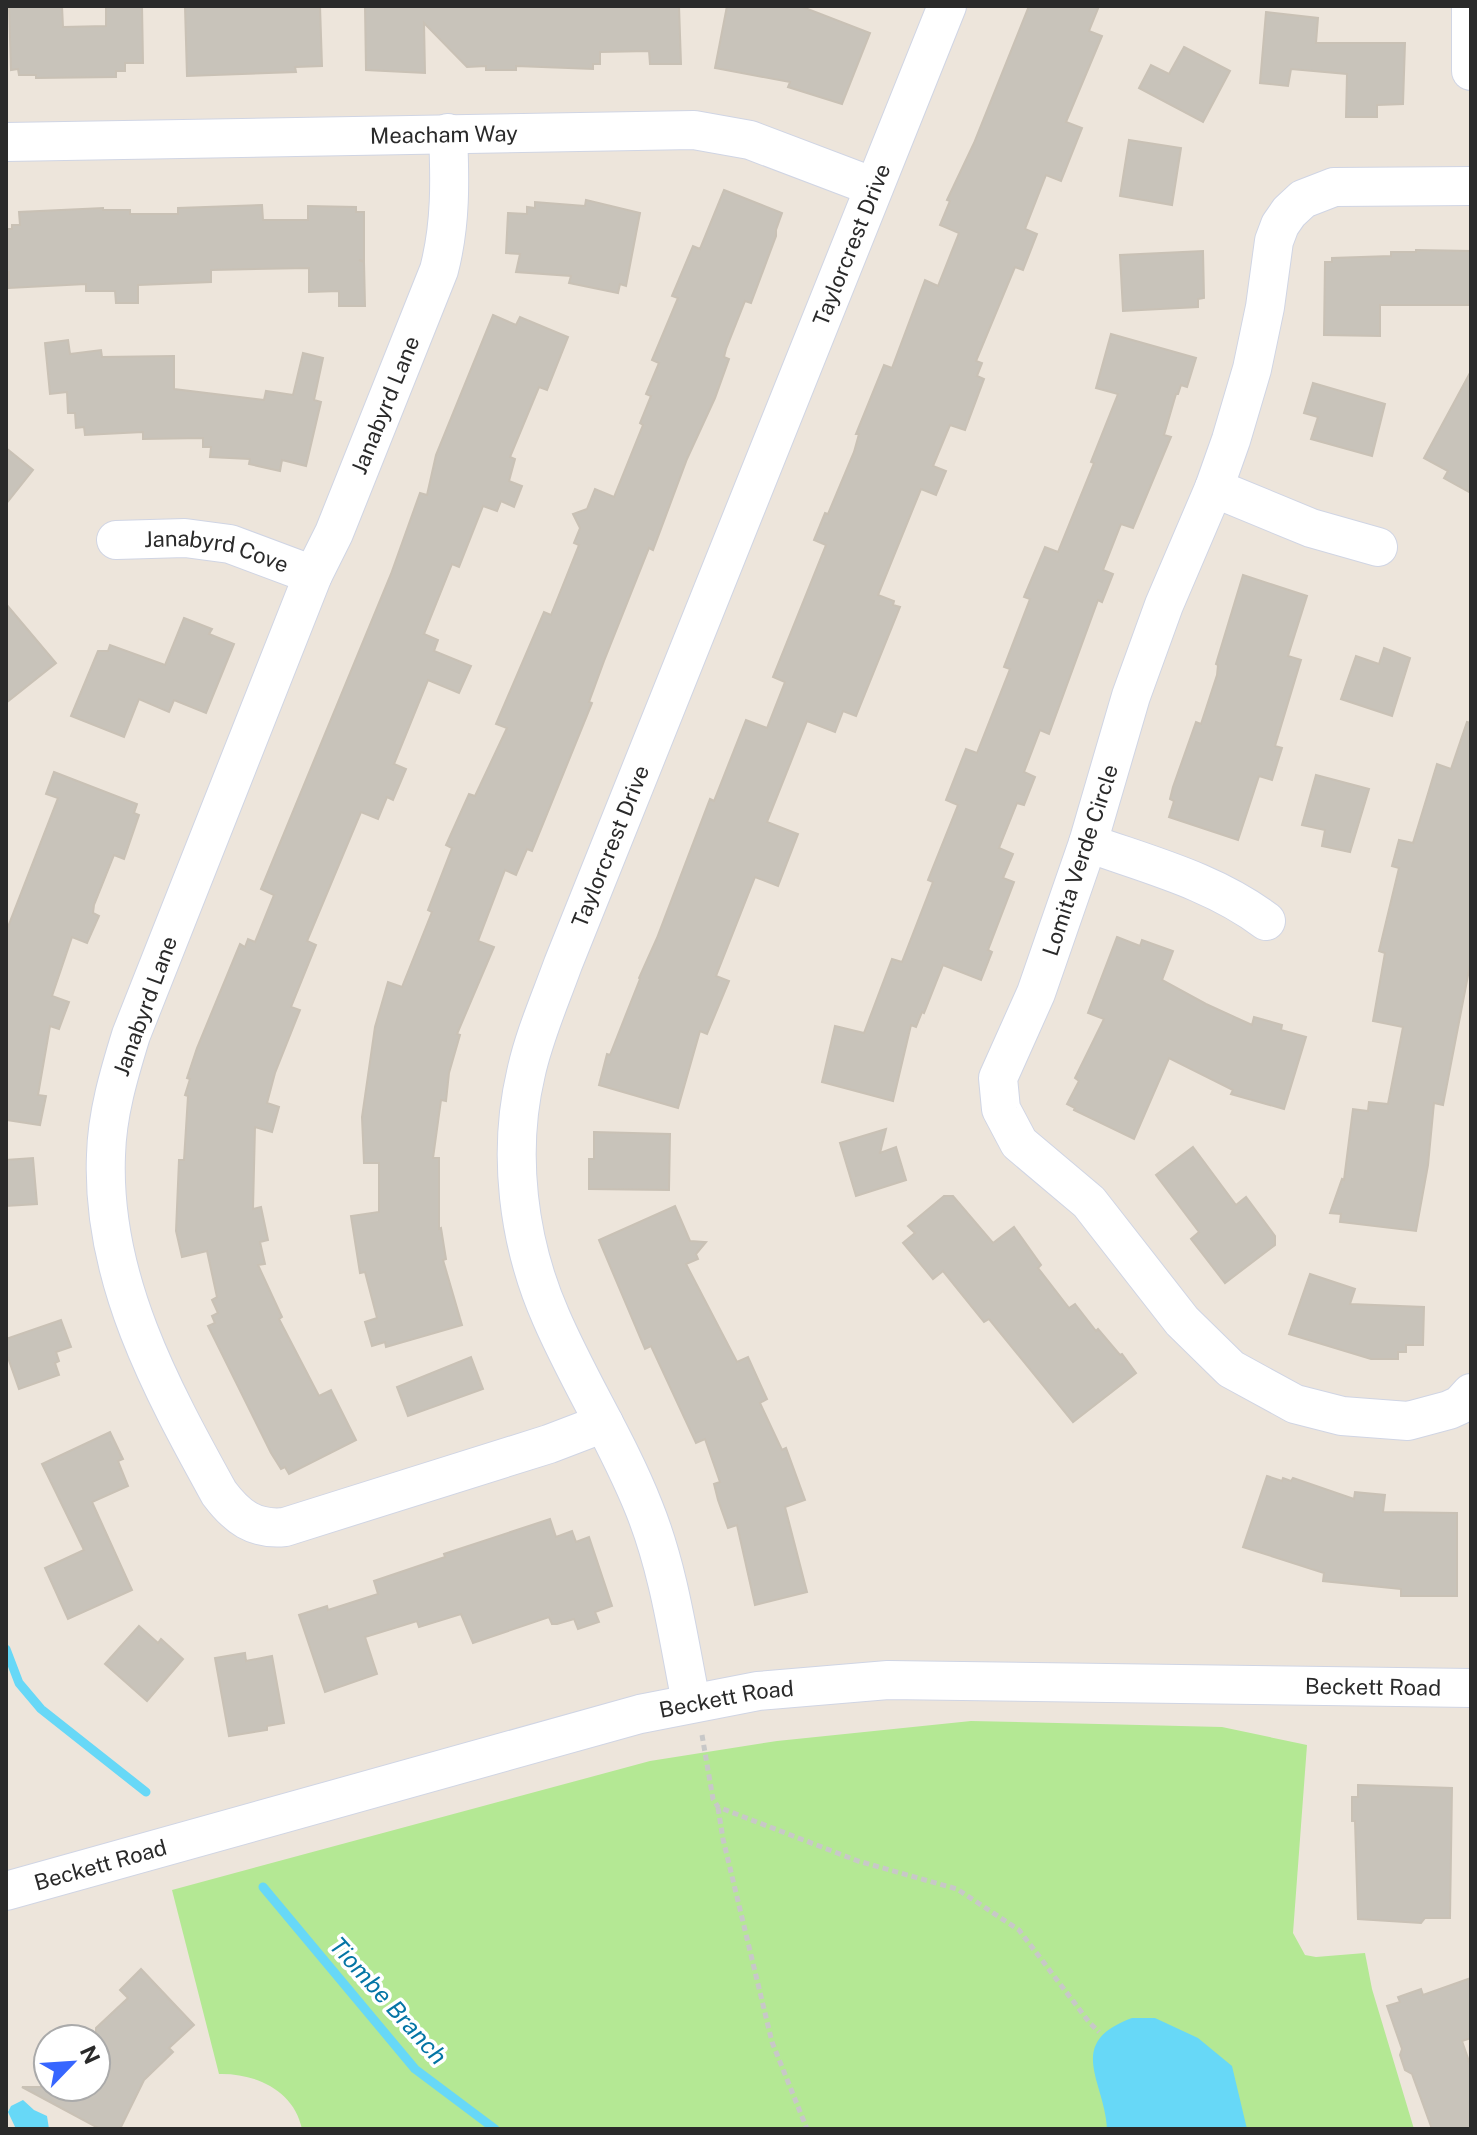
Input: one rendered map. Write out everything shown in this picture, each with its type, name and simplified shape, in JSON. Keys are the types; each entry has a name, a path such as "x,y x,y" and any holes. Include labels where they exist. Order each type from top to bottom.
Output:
{"street":[{"name":"Taylorcrest Drive","path":"691,1702 673,1607 655,1542 634,1486 550,1316 526,1238 517,1177 517,1139 526,1073 563,964 947,6"},
{"path":"1471,6 1471,71"},
{"name":"Meacham Way","path":"6,142 694,130 750,140 874,187"},
{"name":"Janabyrd Lane","path":"448,133 450,213 439,270 334,533 313,575 147,993 119,1075 106,1153 106,1188 116,1261 136,1326 219,1493 239,1517 261,1527 285,1527 549,1444 604,1423"},
{"name":"Lomita Verde Circle","path":"1471,186 1334,187 1303,199 1289,212 1274,241 1252,369 1214,488 1164,605 1131,696 1088,843 1031,1006 998,1078 1001,1109 1019,1143 1077,1189 1201,1342 1231,1369 1315,1411 1342,1416 1408,1421 1439,1414 1460,1405 1471,1393"},
{"path":"1214,488 1311,528 1378,547"},
{"name":"Janabyrd Cove","path":"116,540 185,538 230,544 313,575"},
{"path":"1088,843 1206,885 1238,901 1266,921"},
{"name":"Beckett Road","path":"6,1891 640,1714 784,1687 888,1680 1471,1688"}],"path":[{"path":"707,1756 713,1799 718,1807 772,2042 807,2129"},
{"path":"718,1807 858,1861 957,1889 1019,1930 1099,2032"}],"green space":[{"path":"971,1721 1222,1727 1307,1745 1293,1933 1305,1955 1365,1953 1372,1989 1414,2129 302,2129 291,2104 271,2086 233,2074 219,2074 172,1890 650,1761 777,1741"}],"water":[{"path":"1132,2018 1155,2018 1198,2038 1232,2066 1247,2129 1107,2129 1093,2065 1094,2051 1099,2039 1111,2028"},
{"path":"23,2100 47,2116 49,2129 16,2129 8,2112 11,2106"}],"building":[{"path":"9,6 62,6 63,27 106,26 106,6 142,6 143,63 125,63 125,71 116,71 116,77 36,78 36,75 19,75 18,69 11,70"},
{"path":"320,6 322,66 295,67 296,72 187,76 185,7"},
{"path":"365,6 679,6 681,64 650,64 649,51 600,52 600,64 593,64 593,69 516,66 516,70 486,70 486,66 467,67 424,23 425,73 366,70"},
{"path":"727,6 800,6 870,33 842,104 788,87 790,82 715,68"},
{"path":"1029,6 1099,6 1089,31 1102,36 1066,122 1082,128 1061,181 1046,175 1025,229 1037,234 1023,270 1015,267 976,361 982,363 977,376 984,379 965,430 950,425 933,466 946,471 936,495 921,489 878,595 900,607 856,716 843,711 835,732 807,721 767,822 798,834 778,886 755,877 716,976 729,981 707,1034 700,1031 678,1108 599,1085 607,1054 610,1055 710,799 714,801 746,720 767,728 785,682 773,677 826,545 814,540 854,452 859,434 856,434 884,365 892,368 925,280 938,286 959,233 940,225 950,201 947,200 974,143"},
{"path":"1266,12 1318,18 1316,43 1405,43 1403,104 1377,105 1377,117 1346,117 1347,74 1291,69 1288,86 1260,83"},
{"path":"1184,47 1230,71 1203,122 1139,88 1151,65 1169,74"},
{"path":"1129,140 1181,148 1172,205 1120,196"},
{"path":"724,190 782,213 776,236 751,303 745,301 726,349 724,357 729,359 715,398 687,459 653,550 649,548 604,661 589,702 592,703 532,851 527,849 516,875 505,870 478,941 494,947 457,1034 460,1035 449,1073 446,1101 441,1100 433,1158 439,1158 439,1229 446,1259 443,1260 462,1325 386,1347 385,1342 372,1346 365,1322 377,1318 365,1272 360,1273 351,1216 379,1212 379,1163 364,1163 362,1117 375,1027 388,982 402,987 432,912 428,910 452,848 446,845 469,794 475,796 507,728 496,724 544,612 551,615 579,545 574,543 580,528 573,514 587,509 595,489 614,497 643,425 640,423 651,396 646,394 659,363 652,360 678,298 672,296 693,246 700,249"},
{"path":"586,200 640,213 626,286 620,284 618,293 569,283 571,276 516,272 520,254 506,253 508,213 527,214 527,207 535,208 535,202 585,206"},
{"path":"262,205 263,220 308,220 308,206 356,207 356,212 364,212 364,261 359,260 364,262 365,306 339,306 339,291 309,292 309,268 211,270 211,282 138,285 138,303 116,303 115,291 86,291 86,284 9,288 6,229 20,225 19,212 103,208 130,210 130,214 178,214 178,208"},
{"path":"1203,251 1204,298 1198,299 1198,307 1123,311 1120,255"},
{"path":"1471,251 1471,305 1380,305 1380,336 1324,335 1325,262 1332,262 1332,258 1391,256 1391,252"},
{"path":"493,315 516,325 520,317 568,337 547,390 539,387 510,457 515,459 509,481 522,486 514,507 501,501 497,511 483,506 459,567 452,564 424,634 438,640 434,651 471,666 459,693 428,680 394,764 406,769 393,800 387,797 378,819 361,812 307,941 316,945 291,1007 300,1010 275,1073 267,1103 279,1107 272,1132 255,1127 253,1209 261,1207 268,1240 260,1242 265,1264 258,1265 282,1317 279,1319 319,1396 331,1390 356,1440 289,1474 285,1467 281,1469 271,1453 208,1326 215,1323 212,1316 218,1313 212,1300 217,1297 207,1251 182,1257 176,1231 179,1160 184,1160 188,1096 185,1095 190,1079 187,1078 240,944 245,947 248,939 255,942 274,895 261,889 391,574 420,493 427,495 436,455"},
{"path":"1111,334 1196,358 1187,387 1181,385 1176,394 1164,435 1171,437 1133,528 1121,524 1103,570 1113,574 1102,602 1098,600 1049,734 1040,730 1024,772 1035,777 1024,805 1017,803 999,848 1013,854 1003,878 1014,882 988,950 992,952 981,980 943,965 924,1013 916,1027 911,1025 893,1101 822,1082 835,1026 864,1033 892,959 902,962 933,882 928,880 958,805 946,800 966,749 977,753 1010,669 1004,667 1030,599 1024,597 1045,547 1058,552 1118,394 1096,388"},
{"path":"68,340 70,354 101,350 102,357 174,356 174,389 264,400 266,391 293,395 303,353 323,358 314,400 321,402 306,466 282,460 280,471 249,464 250,459 210,457 211,447 203,447 203,438 143,439 143,432 85,435 84,427 76,428 75,413 68,413 67,392 50,394 45,343"},
{"path":"1471,371 1471,493 1444,478 1448,471 1424,458"},
{"path":"1313,383 1385,404 1372,456 1311,439 1318,417 1304,413"},
{"path":"6,448 33,470 6,504"},
{"path":"1243,575 1307,596 1288,656 1301,660 1275,746 1282,748 1272,780 1259,776 1238,840 1169,817 1174,801 1170,799 1173,787 1196,722 1201,724"},
{"path":"6,604 56,663 6,703"},
{"path":"184,618 212,629 209,634 234,644 206,713 174,700 169,712 139,699 124,737 71,716 98,651 108,651 110,645 165,665"},
{"path":"1384,648 1410,658 1392,716 1341,699 1356,656 1379,664"},
{"path":"1467,722 1471,723 1471,960 1443,1105 1434,1103 1428,1165 1416,1231 1340,1222 1341,1214 1330,1213 1344,1180 1353,1109 1368,1111 1369,1102 1388,1104 1403,1027 1373,1021 1385,953 1379,951 1399,868 1392,866 1399,840 1413,843 1437,764 1451,769"},
{"path":"54,772 137,804 134,813 139,815 124,859 114,855 94,905 93,913 99,916 87,943 72,937 52,996 69,1002 59,1029 50,1026 38,1095 46,1096 40,1125 6,1120 6,932 58,798 46,794"},
{"path":"1316,775 1369,789 1350,852 1322,846 1325,830 1302,825"},
{"path":"1117,937 1140,946 1142,940 1173,951 1162,980 1206,1004 1252,1025 1254,1017 1282,1025 1281,1030 1306,1037 1284,1109 1231,1094 1233,1090 1169,1058 1134,1139 1067,1104 1079,1081 1075,1078 1104,1019 1088,1013"},
{"path":"886,1129 880,1153 896,1147 906,1180 856,1196 840,1143"},
{"path":"594,1132 670,1134 669,1190 589,1189 589,1159 594,1159"},
{"path":"1193,1147 1236,1205 1246,1197 1275,1236 1275,1245 1225,1283 1191,1239 1199,1232 1156,1175"},
{"path":"33,1158 37,1204 6,1206 6,1160"},
{"path":"944,1196 953,1196 993,1243 1014,1227 1041,1265 1038,1268 1069,1308 1075,1304 1136,1373 1073,1422 989,1319 984,1322 943,1271 933,1279 903,1243 915,1233 908,1226"},
{"path":"675,1206 690,1241 706,1242 696,1254 698,1259 686,1264 737,1362 748,1357 767,1399 760,1403 782,1450 786,1448 805,1500 785,1507 807,1592 755,1605 737,1525 728,1528 714,1484 720,1482 705,1439 696,1443 651,1346 645,1349 599,1240"},
{"path":"1310,1274 1355,1289 1350,1304 1424,1307 1423,1345 1406,1345 1406,1352 1398,1352 1398,1359 1371,1359 1289,1334"},
{"path":"61,1320 71,1347 56,1352 59,1361 55,1363 59,1375 19,1389 6,1352 6,1339"},
{"path":"471,1357 483,1389 408,1416 397,1387"},
{"path":"110,1432 123,1459 118,1461 128,1486 92,1502 132,1590 68,1619 45,1568 84,1550 42,1464"},
{"path":"1267,1476 1282,1481 1283,1478 1291,1481 1293,1478 1354,1499 1355,1492 1385,1495 1383,1512 1457,1513 1457,1596 1401,1596 1401,1589 1323,1581 1324,1573 1243,1547"},
{"path":"550,1519 556,1537 572,1531 576,1542 589,1537 612,1606 595,1612 599,1622 578,1629 574,1619 552,1624 549,1617 473,1643 461,1614 419,1627 417,1621 365,1637 377,1674 325,1692 299,1615 327,1606 328,1610 378,1594 374,1581"},
{"path":"139,1626 158,1643 161,1639 183,1659 147,1701 105,1664"},
{"path":"245,1653 246,1661 272,1656 284,1723 267,1726 267,1730 229,1736 215,1658"},
{"path":"1358,1785 1452,1788 1450,1918 1425,1918 1421,1923 1358,1919 1352,1797 1358,1797"},
{"path":"141,1969 194,2025 169,2048 173,2052 144,2080 120,2129 100,2129 52,2103 112,2103 112,2023 101,2023 128,1998 120,1990"},
{"path":"1471,1978 1471,2038 1462,2041 1471,2067 1471,2129 1432,2129 1412,2074 1405,2070 1400,2055 1402,2049 1387,2006 1400,2002 1398,1997 1421,1989 1423,1995"}],"waterway":[{"name":"Tiombe Branch","path":"6,1649 19,1683 41,1709 146,1792"},
{"name":"Tiombe Branch","path":"263,1887 415,2069 495,2129"}]}
